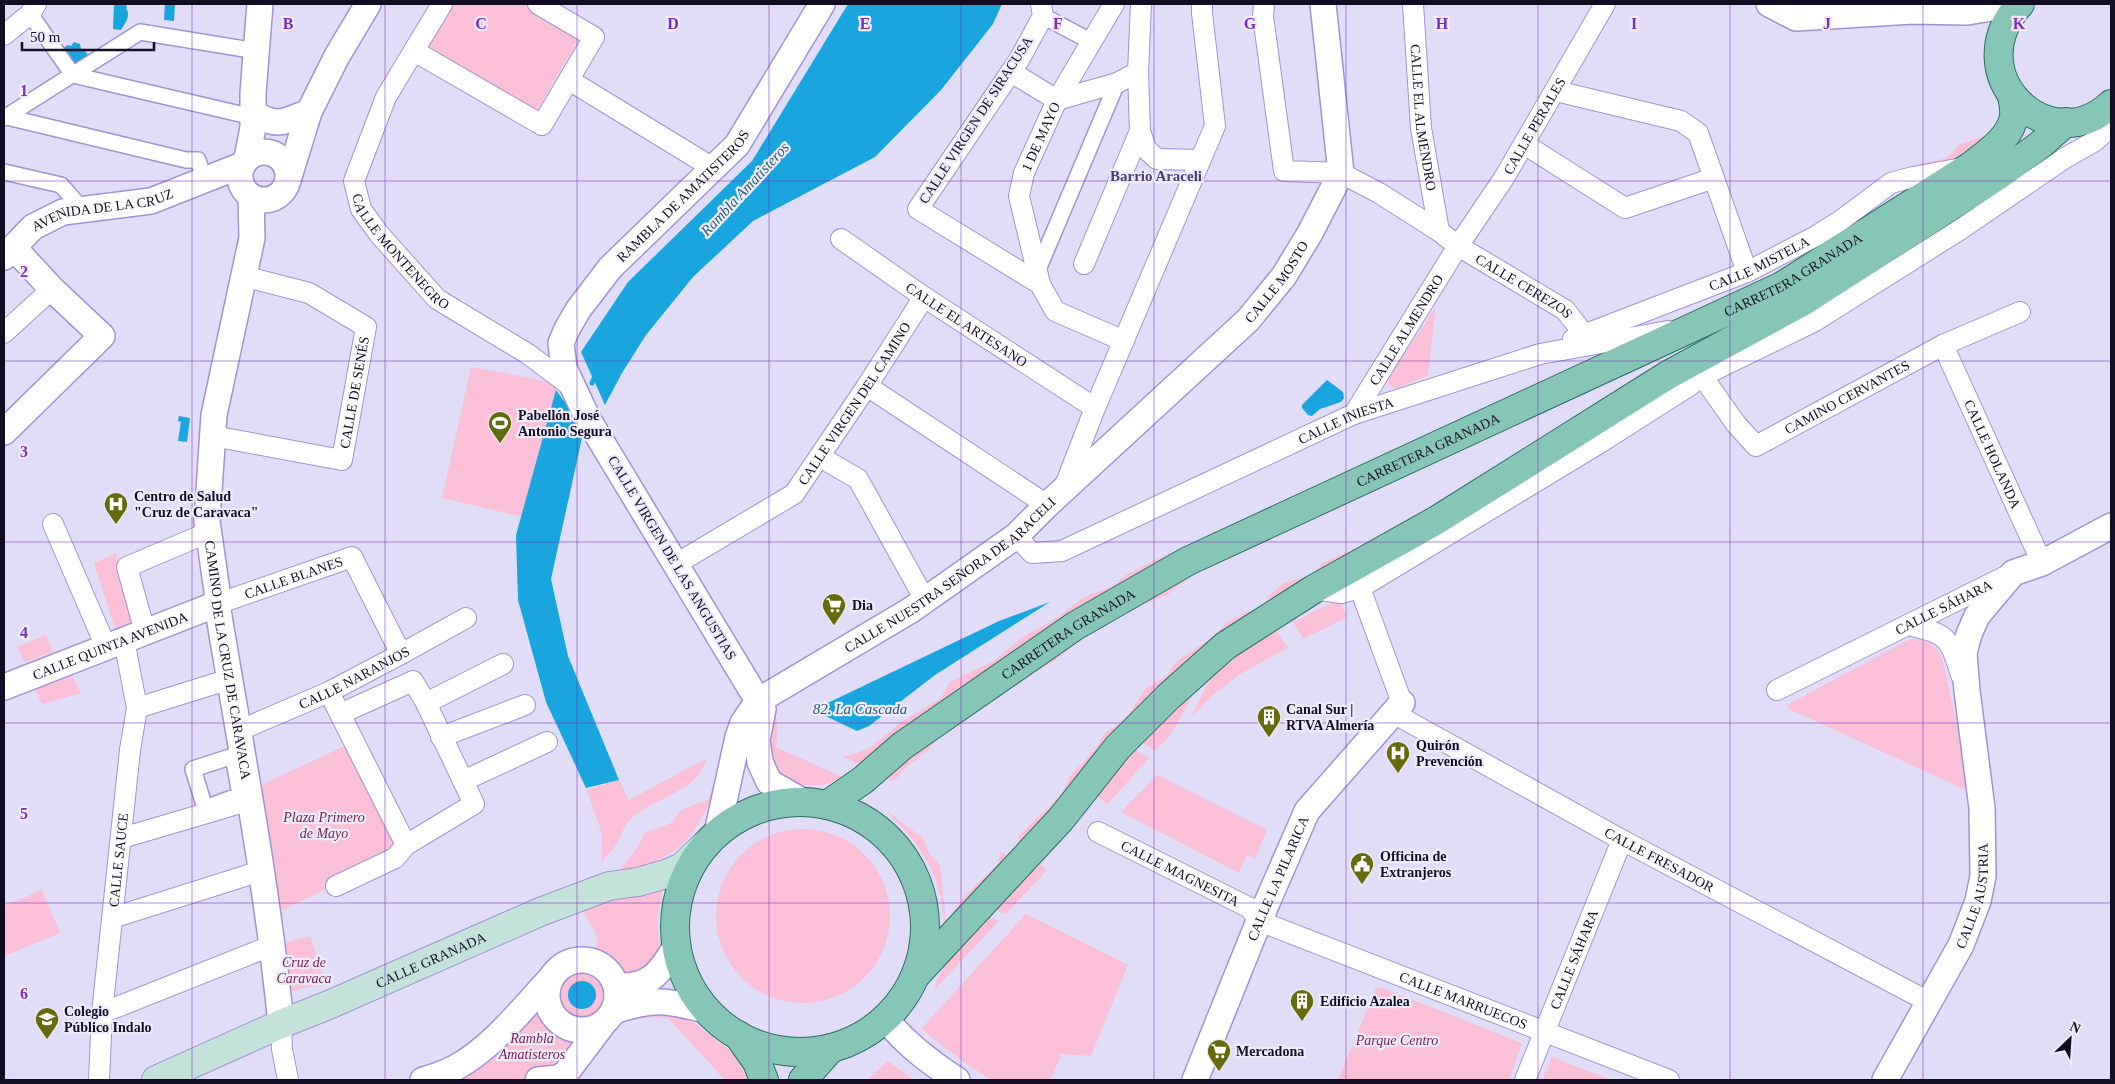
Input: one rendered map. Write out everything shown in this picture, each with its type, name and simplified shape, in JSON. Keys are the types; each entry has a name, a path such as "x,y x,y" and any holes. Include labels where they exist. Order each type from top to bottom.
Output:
{"main road":[{"name":"CARRETERA GRANADA","path":"2019,4 2003,26 1999,40 1998,60 2002,79 2012,96 2033,113 2046,119 2066,122 2086,119 2105,110 2111,104"},
{"name":"CARRETERA GRANADA","path":"816,803 863,780 902,746 1075,626 1188,560 1782,286 1971,166 1996,146 2010,129 2014,115 2012,96"},
{"name":"CARRETERA GRANADA","path":"916,976 1061,820 1118,747 1225,646 1314,589 1686,379 1999,175 2066,122"},
{"path":"780,803 816,803 854,814 870,823 885,835 908,864 917,881 925,917 923,954 916,976 899,1005 886,1018 855,1040 831,1048 801,1052 782,1051 756,1044 738,1035 715,1019 692,990 683,973 676,946 675,918 677,899 691,865 710,840 728,824 762,807 780,803"},
{"name":"CALLE GRANADA","path":"156,1080 281,1024 592,891 666,874 682,866 710,840"},
{"path":"738,1035 757,1062 764,1080"},
{"path":"803,1080 831,1048"}],"street":[{"path":"248,194 240,183 239,175 244,162 253,119 253,93 260,4"},
{"path":"244,162 256,153 272,153 309,112 337,56 368,4"},
{"name":"CALLE MONTENEGRO","path":"442,4 386,97 354,181 361,209 380,234 437,299 528,354 572,387"},
{"path":"414,51 542,125 594,37 538,4"},
{"name":"RAMBLA DE AMATISTEROS","path":"572,387 566,375 561,344 578,310 610,268 741,140 822,4"},
{"name":"1 DE MAYO","path":"1038,278 1019,196 1024,173 1057,100 1114,4"},
{"path":"1141,4 1138,72 1140,131 1146,149 1157,159 1200,160"},
{"name":"CALLE NUESTRA SEÑORA DE ARACELI","path":"710,840 738,737 743,723 758,701 925,600 1016,536 1056,497 1215,126 1202,4"},
{"path":"1264,4 1263,16 1284,171 1341,173 1323,4"},
{"name":"CALLE EL ALMENDRO","path":"1413,4 1420,128 1439,231"},
{"name":"CALLE PERALES","path":"1458,246 1504,178 1605,4"},
{"path":"1770,4 1796,18 1913,11 1967,12 2019,4"},
{"path":"1045,8 1092,42"},
{"name":"CALLE VIRGEN DE SIRACUSA","path":"1038,278 918,209 1011,72 1045,8"},
{"path":"4,35 33,9 73,75 269,122 283,122 309,112"},
{"path":"1967,12 1980,19 1999,40"},
{"path":"5,117 140,32 257,51"},
{"path":"1011,72 1057,100 1117,83 1138,72"},
{"path":"569,80 713,168"},
{"path":"1117,83 1038,278 1055,311 1124,341"},
{"path":"1556,90 1680,121 1698,133 1747,272"},
{"name":"CAMINO DE LA CRUZ DE CARAVACA","path":"281,1024 273,945 251,800 217,604 218,598 207,521 214,415 252,238 282,189 309,112"},
{"path":"5,117 186,160 198,160 208,180 263,200 282,189 286,166 281,159 272,153 253,119"},
{"name":"CARRETERA GRANADA","path":"1314,589 1341,593 1360,588 1590,449 1686,379 1815,321 1961,229 2065,158 2095,141 2111,126"},
{"path":"1084,264 1140,131"},
{"path":"1524,144 1624,208 1714,178"},
{"path":"2022,187 2024,156"},
{"name":"AVENIDA DE LA CRUZ","path":"7,249 33,227 63,212 151,200 208,180 244,162"},
{"name":"CALLE MISTELA","path":"1540,354 1584,334 1747,272 1840,221 1891,183 1971,166"},
{"path":"4,172 61,185 82,209"},
{"name":"CALLE CEREZOS","path":"1341,173 1379,193 1439,231 1458,246 1565,310 1584,334"},
{"name":"CALLE MOSTO","path":"1056,497 1248,320 1284,276 1310,233 1341,173"},
{"name":"CAMINO DE LA CRUZ DE CARAVACA","path":"248,194 252,238"},
{"name":"CALLE EL ARTESANO","path":"841,239 924,297 1095,408"},
{"name":"CALLE ALMENDRO","path":"1354,414 1458,246"},
{"path":"4,432 102,336 7,249"},
{"name":"CALLE DE SENÉS","path":"213,436 342,460 366,327 309,293 243,276"},
{"path":"4,333 52,289"},
{"name":"CALLE VIRGEN DEL CAMINO","path":"676,564 794,494 924,297"},
{"name":"CAMINO CERVANTES","path":"1686,379 1736,424 1756,446 1943,346 2020,312"},
{"name":"CALLE INIESTA","path":"1016,536 1032,554 1062,551 1354,414 1540,354 1699,325"},
{"path":"528,354 551,345 565,333"},
{"name":"CALLE HOLANDA","path":"1943,346 2042,563"},
{"path":"867,386 1056,497"},
{"name":"CALLE VIRGEN DE LAS ANGUSTIAS","path":"572,387 594,430 758,701"},
{"path":"820,457 858,479 925,600"},
{"path":"53,524 125,640"},
{"name":"CALLE SÁHARA","path":"1777,690 2012,573 2042,563 2111,526"},
{"path":"125,640 126,567 209,532"},
{"name":"CALLE BLANES","path":"217,604 352,557 401,654"},
{"name":"CALLE AUSTRIA","path":"1885,1080 1961,945 1978,901 1983,876 1982,808 1964,653 1969,634 1977,616 2012,573"},
{"path":"1360,588 1397,708"},
{"name":"CALLE QUINTA AVENIDA","path":"4,687 217,604"},
{"name":"CALLE NARANJOS","path":"238,731 329,692 466,618"},
{"name":"CALLE AUSTRIA","path":"1908,625 1937,632 1950,644 1967,691"},
{"name":"CALLE SAUCE","path":"98,1080 102,1013 130,750 137,708 125,640"},
{"path":"426,703 503,664"},
{"path":"137,708 230,679"},
{"path":"336,886 395,858 406,845 474,804 426,703 413,681 340,714"},
{"path":"329,692 406,845"},
{"path":"758,701 763,709 757,740 760,762 769,782 816,803"},
{"path":"441,737 525,706"},
{"name":"CALLE FRESADOR","path":"1397,708 1622,840 1929,1002"},
{"name":"CALLE LA PILARICA","path":"1195,1080 1259,921 1307,812 1397,708"},
{"path":"463,781 547,742"},
{"path":"122,838 251,800"},
{"name":"CALLE MAGNESITA","path":"1098,832 1250,908 1259,921"},
{"name":"CALLE SÁHARA","path":"1525,1080 1622,840"},
{"path":"112,918 261,871"},
{"name":"CALLE MARRUECOS","path":"1259,921 1669,1080"},
{"path":"102,1013 273,945"},
{"path":"616,986 640,985 652,978 665,966 676,946"},
{"path":"423,1080 446,1073 469,1060 491,1040 557,970 566,964 576,960 586,960 606,968 616,986 618,997 608,1018 566,1074 558,1078 539,1080"},
{"path":"551,978 547,988 547,999 550,1009 559,1021 573,1029 594,1028 608,1018 644,1002 672,1002 706,1010"},
{"path":"886,1018 896,1032 915,1049 957,1080"},
{"path":"281,1024 282,1050 288,1080"}],"green space":[{"path":"452,4 525,4 580,37 535,114 425,48"},
{"path":"1996,132 1975,148 1956,158 1936,165 1910,169 1912,166 1947,158 1960,144"},
{"path":"1436,307 1428,376 1397,388 1391,387 1388,382 1389,376"},
{"name":"Pabellón José Antonio Segura","path":"471,367 557,383 531,519 442,498"},
{"path":"1410,518 1415,521 1274,601 1267,597 1284,583 1312,575 1324,562 1376,540"},
{"path":"116,553 142,629 118,638 94,563"},
{"path":"1170,553 1173,557 863,766 843,757 868,749 903,721 941,698 950,682 995,660 1025,635 1052,621 1084,597 1111,587 1126,575"},
{"path":"1179,578 1186,580 1167,595 1122,613 1106,626 1082,639 1049,665 1026,675 1012,688 990,699 973,715 937,739 928,750 906,768 894,781 882,776 1005,684"},
{"path":"1340,600 1346,616 1344,619 1303,639 1293,622"},
{"path":"1248,611 1254,613 1027,843 1016,838 1062,794 1069,777 1096,748 1105,733 1126,719 1145,689 1166,676 1177,661 1214,636 1227,622"},
{"path":"1276,630 1288,648 1240,674 1214,694 1191,717 1218,663"},
{"path":"46,635 53,652 24,662 17,647"},
{"path":"1910,639 1922,640 1931,644 1943,661 1960,741 1966,790 1789,709 1787,705"},
{"path":"72,676 81,693 42,704 34,687"},
{"path":"1191,692 1192,695 1181,718 1161,745 1155,751 1142,742"},
{"path":"774,706 778,728 776,747 842,777 822,785 810,785 788,781 778,775 771,767 768,757 769,734"},
{"name":"Plaza Primero de Mayo","path":"349,744 400,846 397,855 278,912 261,785"},
{"path":"1135,750 1149,758 1107,805 1097,795 1127,757"},
{"path":"707,758 702,770 694,780 684,788 637,814 627,823 619,841 602,862 602,834 587,790 619,780 629,800"},
{"path":"1157,775 1267,830 1255,859 1247,855 1239,873 1121,812"},
{"path":"717,782 702,817 693,832 682,844 655,862 618,872 637,848 645,833 671,823 682,809 708,800 713,786"},
{"path":"884,809 923,838 930,855 940,865 946,919 949,918 965,895 998,864 1000,852 1013,858 944,927 943,908 939,891 927,861 919,848"},
{"path":"803,829 820,831 836,836 858,849 870,861 886,891 890,916 888,933 883,949 870,971 858,983 828,999 803,1003 786,1001 770,996 748,983 736,971 720,941 716,916 718,899 723,883 736,861 748,849 778,833"},
{"path":"1040,864 1047,870 1006,914 996,910"},
{"path":"663,889 657,919 660,950 641,976 621,974 611,962 596,953 597,936 582,909 607,900"},
{"path":"42,890 60,933 4,956 4,906"},
{"path":"1026,914 1128,965 1091,1056 1062,1054 1050,1080 991,1080 961,1060 921,1029"},
{"path":"989,916 999,921 934,990 942,970 949,960"},
{"name":"Cruz de Caravaca","path":"310,936 326,983 291,991 285,943"},
{"path":"582,967 593,969 602,975 608,984 610,995 608,1006 602,1015 593,1021 582,1023 571,1021 562,1015 556,1006 554,995 556,984 562,975 571,969"},
{"name":"Parque Centro","path":"1380,987 1522,1043 1509,1080 1338,1080 1376,988 1379,989"},
{"name":"Rambla Amatisteros","path":"541,1007 555,1027 565,1034 577,1038 565,1067 529,1080 448,1080"},
{"path":"632,1014 683,1014 738,1057 752,1080 725,1080 668,1018 623,1018"},
{"path":"1552,1057 1611,1080 1542,1080"},
{"path":"888,1061 914,1080 867,1080"}],"water":[{"path":"124,4 127,6 128,14 126,22 121,30 113,29 114,5"},
{"path":"165,4 175,4 174,21 164,20"},
{"path":"848,4 1002,4 993,24 941,90 875,157 753,221 693,277 646,335 622,373 605,405 581,352 628,282 752,161"},
{"path":"74,42 80,44 81,49 89,56 72,66 62,49 68,45 71,46"},
{"path":"1327,380 1343,392 1344,398 1341,402 1320,409 1312,416 1308,415 1302,408 1302,405"},
{"path":"556,390 584,429 551,579 568,656 619,780 586,788 546,702 518,600 516,535"},
{"path":"179,416 190,418 187,442 178,441 181,422 178,421"},
{"name":"82. La Cascada","path":"1050,602 935,675 869,726 857,731 813,710 999,621"},
{"path":"582,981 592,985 596,995 592,1005 582,1009 572,1005 568,995 572,985"}],"waterway":[{"name":"Rambla Amatisteros","path":"592,383 596,374"}],"place":[{"name":"Pabellón José Antonio Segura","path":"500,444"},
{"name":"Centro de Salud \"Cruz de Caravaca\"","path":"116,525"},
{"name":"Dia","path":"834,626"},
{"name":"Canal Sur | RTVA Almería","path":"1269,738"},
{"name":"Quirón Prevención","path":"1398,774"},
{"name":"Officina de Extranjeros","path":"1362,885"},
{"name":"Edificio Azalea","path":"1302,1022"},
{"name":"Colegio Público Indalo","path":"47,1040"},
{"name":"Mercadona","path":"1219,1072"}],"district":[{"name":"Barrio Araceli","path":"1156,176"}]}
